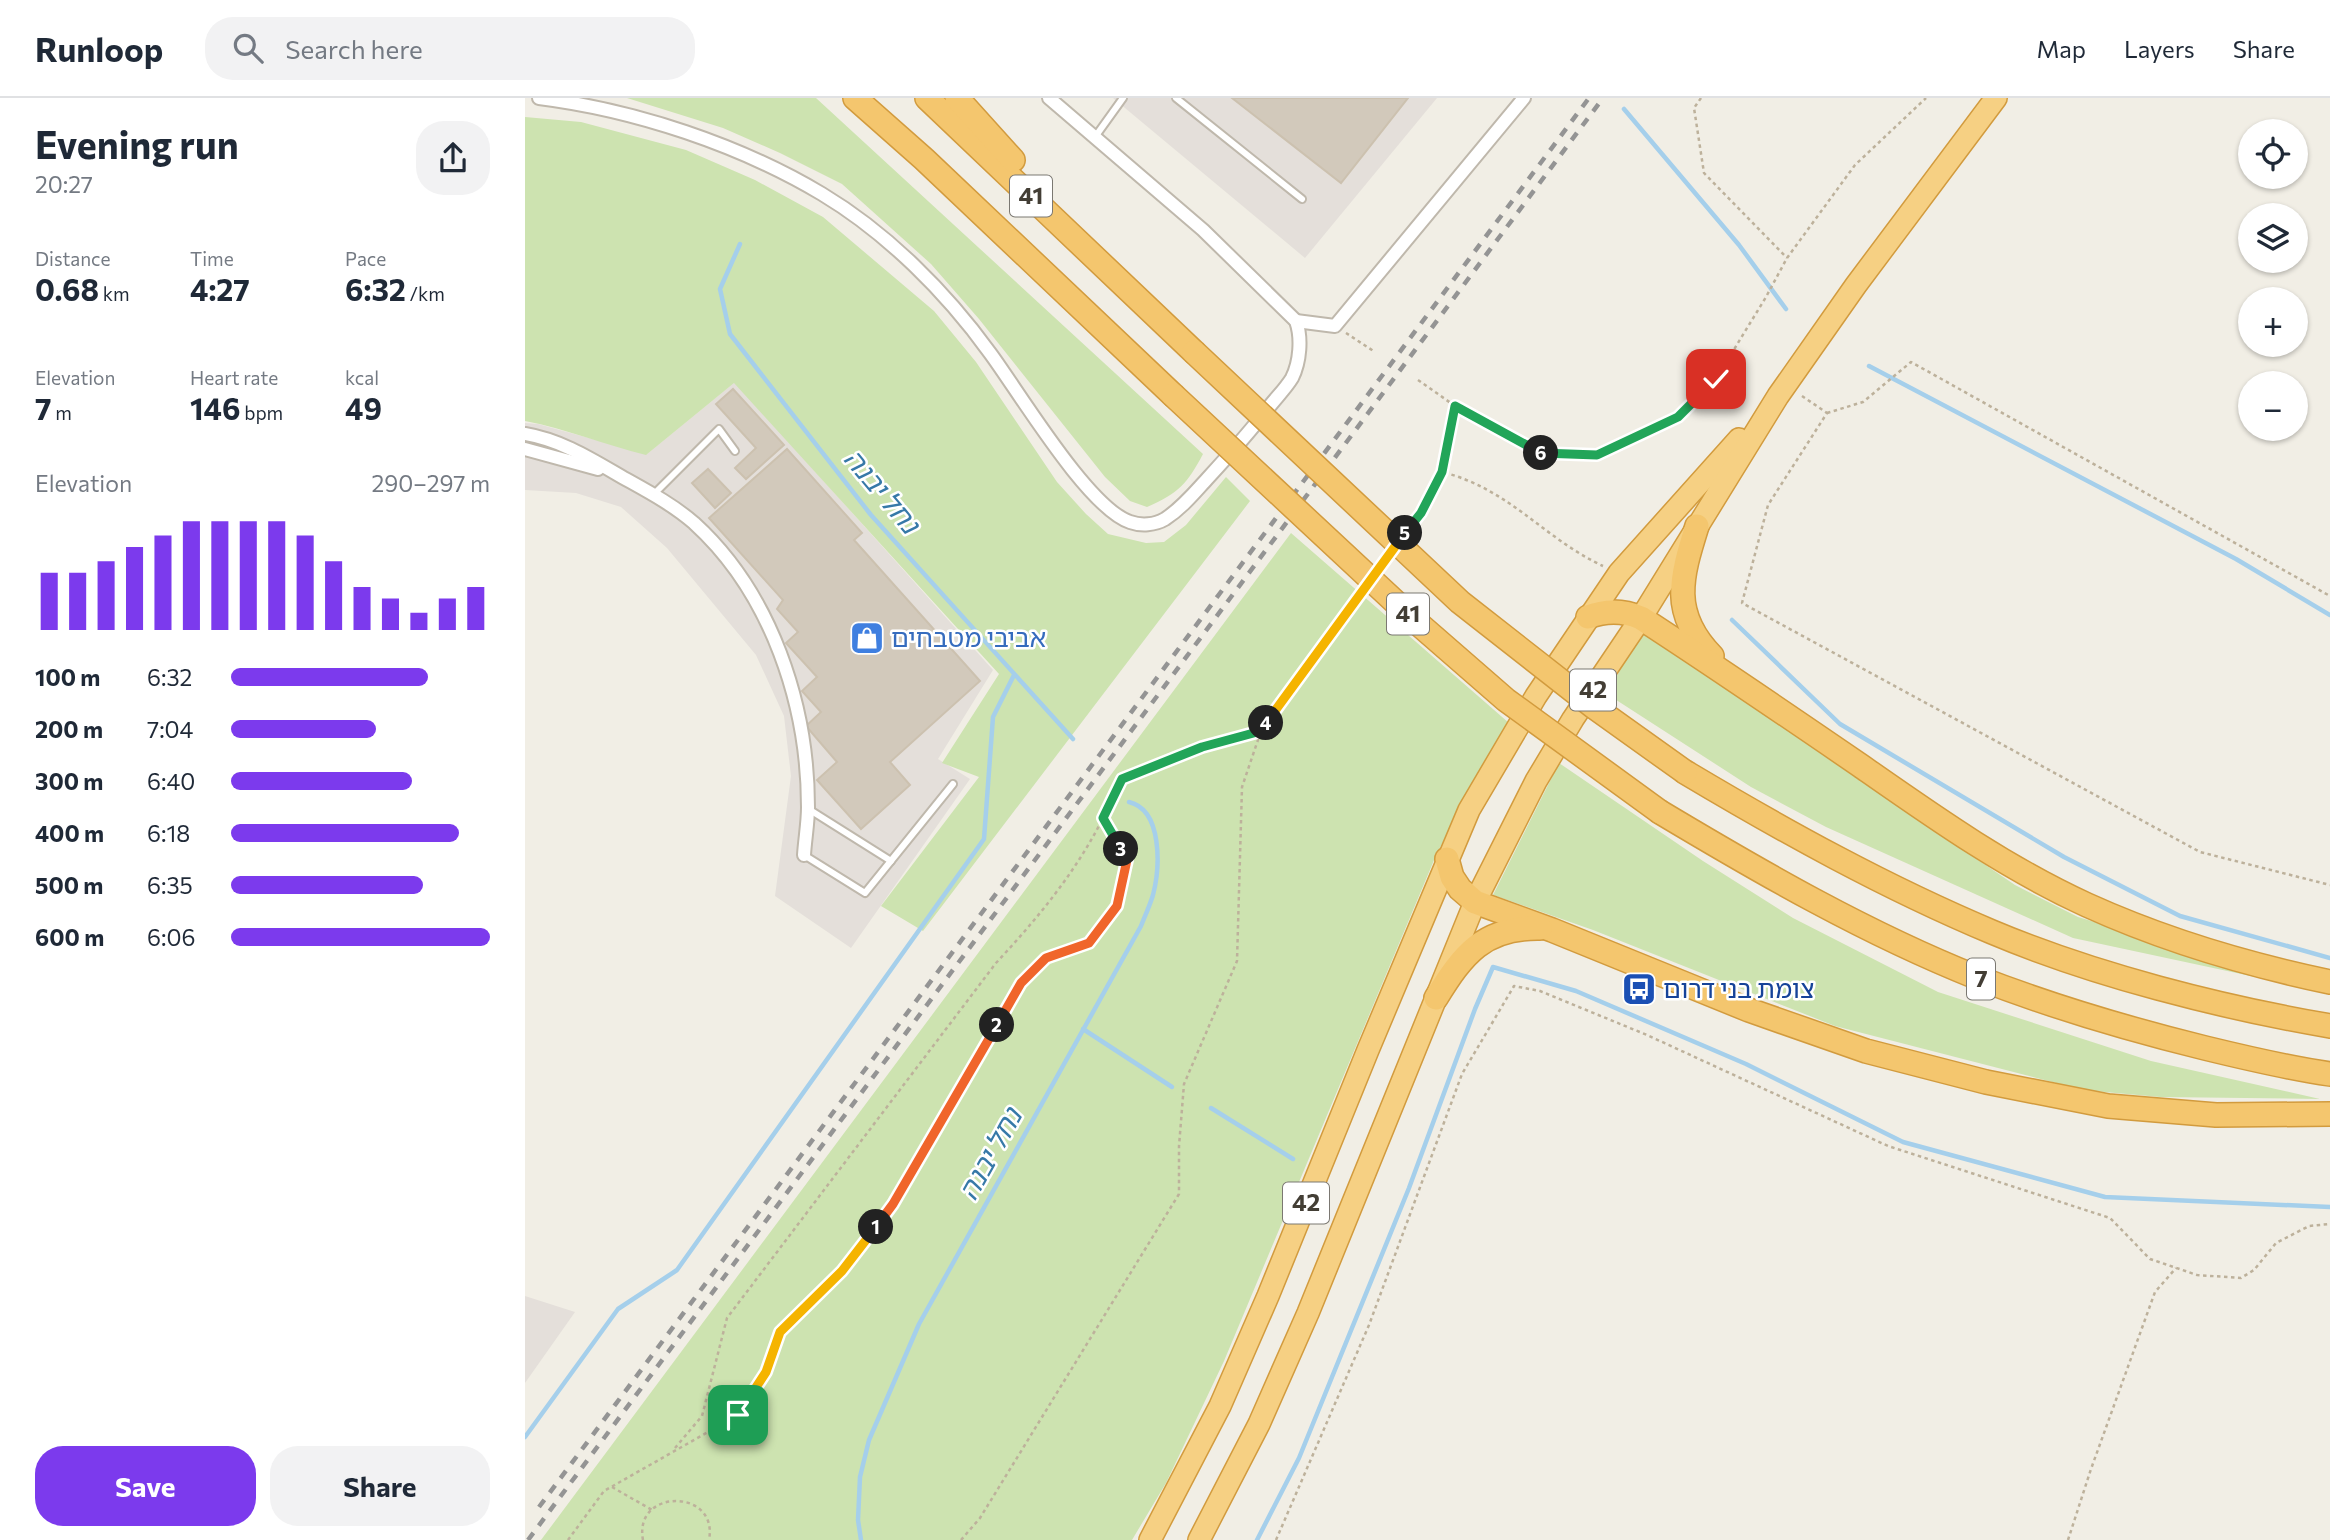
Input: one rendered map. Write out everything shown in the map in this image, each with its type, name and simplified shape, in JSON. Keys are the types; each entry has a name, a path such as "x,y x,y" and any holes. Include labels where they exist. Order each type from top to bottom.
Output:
{"highway":[{"name":"41","path":"855,98 924,159 1421,626 1506,700 1567,747 1660,812"},
{"name":"41","path":"927,98 1460,602 1565,685 1685,772"},
{"path":"957,98 1134,295"},
{"name":"42","path":"1199,1540 1259,1424 1303,1325 1475,902 1536,781 1782,391 1856,285 1996,98"},
{"name":"42","path":"1150,1540 1220,1406 1258,1320 1469,810 1588,617 1619,573 1782,391"},
{"path":"1697,526 1683,581 1685,617 1706,650 1734,678"},
{"path":"1588,617 1602,611 1630,613 1641,618 1734,678 1947,825 2057,890 2176,939 2330,982"},
{"name":"7","path":"1685,772 1818,849 1993,933 2178,992 2330,1026"},
{"name":"7","path":"1660,812 1796,891 1976,977 2049,1003 2165,1038 2330,1074"},
{"path":"1447,859 1452,877 1460,889 1475,902 1552,930 1762,1015 1866,1051 1986,1082 2108,1106 2216,1115 2330,1114"},
{"path":"1436,998 1465,956 1477,945 1493,937 1524,929 1552,930"}],"street":[{"path":"539,98 646,120 716,144 813,189 865,225 936,288 988,350 1091,493 1104,506 1131,523 1148,525 1163,520 1184,504 1250,432 1292,377 1297,362 1300,333 1296,321 1203,230 1049,98"},
{"path":"1296,321 1335,326 1524,98"},
{"path":"525,435 554,441 589,456 654,494 691,520 720,550 739,576 769,629 784,663 798,716 806,762 808,809 804,855"},
{"path":"525,449 619,475"}],"lane":[{"path":"1095,137 1123,98"},
{"path":"1176,98 1302,199"},
{"path":"654,494 719,429 735,451"},
{"path":"804,855 865,892 953,784"},
{"path":"808,809 891,862"}],"path":[{"path":"1701,98 1694,108 1704,173 1787,258"},
{"path":"1418,380 1455,406 1539,453 1597,455 1678,417 1716,379 1787,258 1855,164 1926,98"},
{"path":"1335,326 1375,352"},
{"path":"2330,596 1911,362 1863,402 1827,413 1768,505 1742,603 2200,852 2330,885"},
{"path":"1782,391 1827,413"},
{"path":"1405,534 1421,513 1442,472 1455,406"},
{"path":"1442,472 1483,486 1516,506 1576,554 1619,573"},
{"path":"961,1540 980,1518 1179,1194 1179,1146 1184,1084 1237,961 1242,787 1261,731 1364,588"},
{"path":"673,1450 702,1416 727,1318 996,963 1036,920 1089,845 1122,779 1202,747 1261,731"},
{"path":"568,1540 599,1496 611,1487 738,1415 766,1372 780,1332 842,1271 893,1204 1021,983 1046,958 1089,943 1117,906 1127,860 1103,818"},
{"path":"1276,1540 1369,1325 1462,1074 1514,986 1540,990 1647,1035 1888,1146 2110,1218 2150,1258 2197,1275 2241,1278 2254,1270 2276,1243 2309,1226 2330,1224"},
{"path":"2068,1540 2155,1293 2176,1268"},
{"path":"611,1487 652,1510"},
{"path":"643,1540 644,1522 652,1510 673,1500 693,1504 702,1511 708,1522 709,1540"}],"shaded area":[{"path":"1113,98 1437,98 1305,258"},
{"path":"735,382 993,670 938,759 970,779 851,948 775,896 791,776 784,716 756,655 667,548 621,507 576,493 525,490 525,423 538,424 647,454"},
{"path":"525,1296 575,1312 525,1383"}],"green space":[{"path":"627,98 816,98 1203,454 1192,473 1175,492 1147,507 1130,501 1105,477 979,319 931,264 842,184 723,128"},
{"path":"525,117 581,122 686,150 755,180 823,217 934,311 976,362 1057,482 1108,534 1146,543 1164,542 1186,525 1226,477 1250,501 923,931 881,906 979,777 942,763 999,674 734,383 646,455 525,421"},
{"path":"1291,533 1509,723 1437,853 1224,1361 1166,1483 1132,1540 541,1540"},
{"path":"1641,631 2015,885 2078,917 2330,993 2073,938 1826,827 1751,787 1607,694"},
{"path":"1559,763 1703,861 1793,918 1938,992 2151,1061 2320,1099 2160,1097 2083,1090 1835,1026 1593,930 1493,895"}],"building":[{"path":"1232,98 1408,98 1341,183"},
{"path":"733,389 784,445 746,479 735,468 756,448 716,404"},
{"name":"אביבי מטבחים","path":"787,449 862,533 854,540 980,681 890,762 910,785 861,829 817,780 837,762 806,726 821,712 802,691 817,677 786,643 798,632 777,609 783,600 709,518"},
{"path":"708,469 731,493 715,508 692,483"}],"waterway":[{"path":"1624,109 1739,245 1786,309"},
{"name":"נחל יבנה","path":"740,244 720,289 730,334 871,515 1073,739"},
{"path":"1869,366 2236,559 2330,615"},
{"path":"1732,620 1840,724 2064,857 2180,916 2330,958"},
{"path":"525,1437 618,1309 677,1270 984,839 993,717 1014,675"},
{"name":"נחל יבנה","path":"861,1540 858,1520 860,1477 869,1440 919,1324 1141,926 1153,895 1157,870 1153,828 1140,807 1129,802"},
{"path":"1257,1540 1299,1458 1409,1188 1493,967 1576,991 1746,1064 1903,1142 2105,1197 2330,1207"},
{"path":"1083,1029 1172,1087"},
{"path":"1211,1108 1293,1159"}],"railway":[{"path":"539,1507 1589,98"},
{"path":"528,1540 1603,98"}],"place":[{"name":"אביבי מטבחים","path":"867,638"},
{"name":"צומת בני דרום","path":"1639,989"}],"route":[{"path":"738,1415 766,1372 780,1332 842,1271 893,1204 1021,983 1046,958 1089,943 1117,906 1127,860 1103,818 1122,779 1202,747 1261,731 1421,513 1442,472 1455,406 1539,453 1597,455 1678,417 1716,379"}]}
